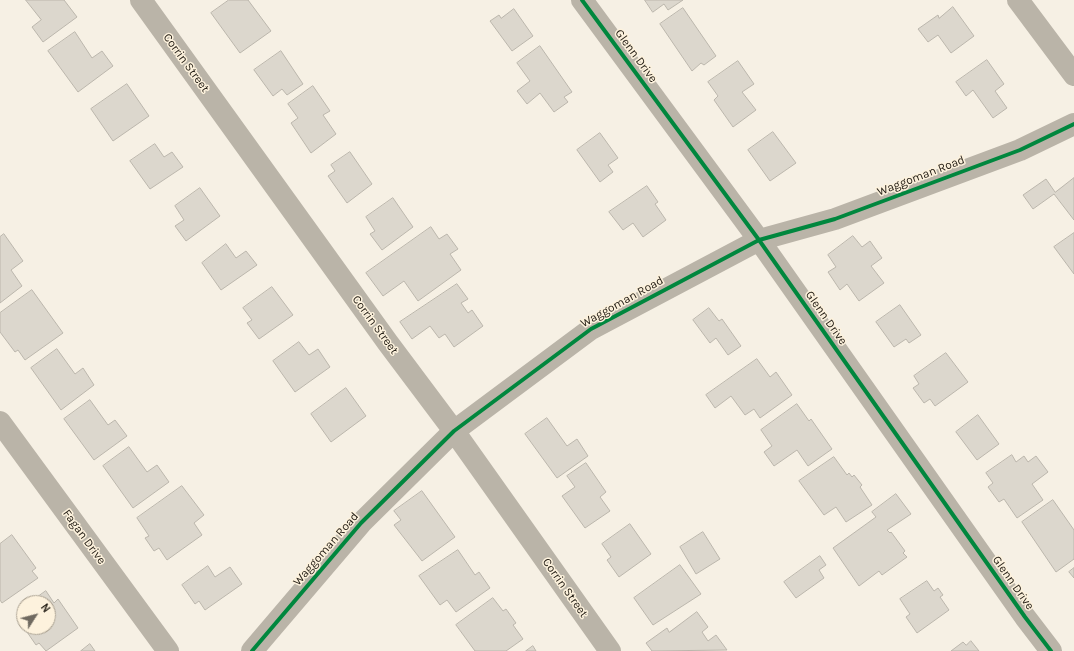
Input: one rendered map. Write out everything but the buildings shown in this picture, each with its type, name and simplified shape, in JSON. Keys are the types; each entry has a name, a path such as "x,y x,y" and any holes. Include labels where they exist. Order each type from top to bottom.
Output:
{"street":[{"name":"Corrin Street","path":"141,0 383,337 454,431 610,651"},
{"name":"Glenn Drive","path":"582,0 759,240 1025,618 1051,651"},
{"path":"1018,0 1074,76"},
{"name":"Waggoman Road","path":"252,651 361,524 454,431 590,329 759,240 835,219 1020,150 1074,124"},
{"name":"Fagan Drive","path":"0,422 168,651"}],"cycle path":[{"path":"582,0 759,240 1025,617 1051,651"},
{"path":"252,651 361,523 454,431 591,329 759,240 835,219 1020,150 1074,124"}]}
